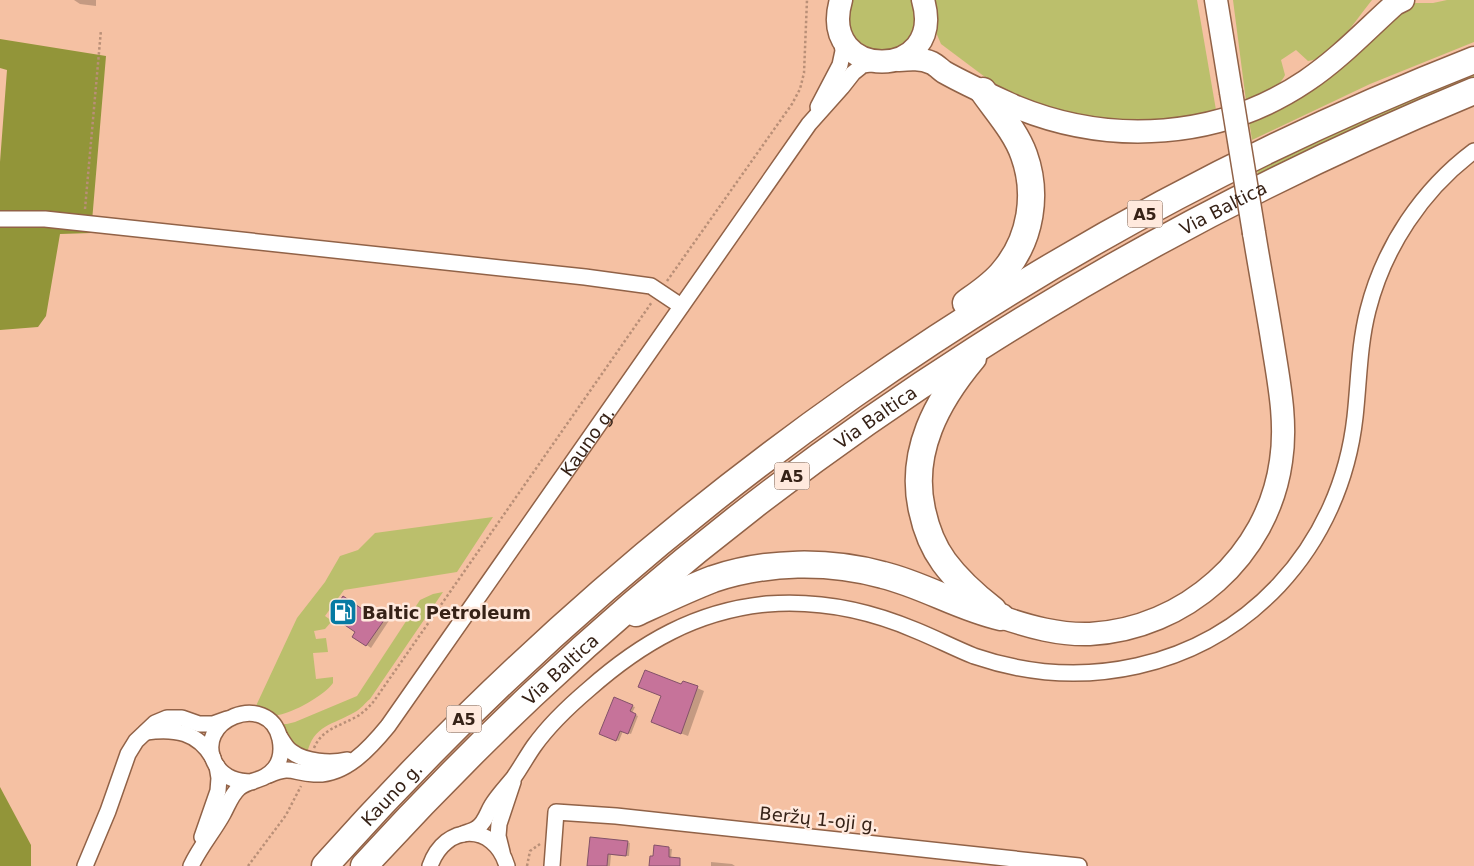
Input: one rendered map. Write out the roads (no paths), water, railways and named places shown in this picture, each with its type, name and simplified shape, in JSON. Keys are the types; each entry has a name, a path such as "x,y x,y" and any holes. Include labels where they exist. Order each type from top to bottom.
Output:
{"highway":[{"name":"Via Baltica","path":"613,582 685,522 806,428 994,302 1153,210 1223,173 1324,124 1474,60"},
{"path":"836,407 886,361 985,289 1004,271 1018,248 1030,216 1032,196 1029,175 1024,154 1015,136 983,91"},
{"name":"Via Baltica","path":"364,866 423,802 491,734 608,626 695,552 797,472 888,407 987,341 1122,260 1226,204 1337,150 1474,91"},
{"path":"987,341 962,371 934,414 922,450 918,480 925,524 943,561 970,591 1001,617"},
{"path":"608,626 688,589 715,579 742,571 773,566 800,565 856,569 883,574 979,612 1001,617"},
{"name":"Kauno g.","path":"325,866 460,723 613,582"}],"main road":[{"path":"841,0 838,11 838,24 842,37 848,47 857,55 867,60 889,61 916,58 932,63 943,71 983,91 1039,116 1085,128 1137,133 1180,130 1230,118 1265,105 1306,81 1330,64 1396,4 1403,0"},
{"path":"1001,617 1023,625 1067,633 1108,632 1129,628 1170,614 1201,594 1224,575 1251,542 1264,517 1276,484 1281,461 1283,432 1278,376 1216,0"},
{"path":"1349,47 1382,0"},
{"path":"889,61 909,54 918,45 924,34 925,11"},
{"path":"925,11 930,39 936,49 983,91"}],"street":[{"name":"Kauno g.","path":"809,124 840,65 844,51 842,37"},
{"name":"Kauno g.","path":"308,766 324,762 339,762 360,754 388,726 809,124 853,73 863,65 889,61"},
{"path":"430,866 434,855 442,845 451,838 477,828 485,820 493,803 515,776 534,745 572,704 625,658 669,632 717,613 742,608 790,603 836,606 890,620 994,662 1044,672 1068,674 1110,671 1144,665 1193,647 1224,630 1262,602 1279,585 1311,544 1321,527 1333,502 1347,461 1355,421 1364,326 1381,271 1402,229 1417,207 1452,169 1474,152"},
{"path":"0,218 45,219 585,277 651,286 681,306"},
{"path":"84,866 108,812 128,754 136,741 155,723 167,718 182,718 199,724 213,724 246,713 256,714 271,723 293,754 308,766"},
{"path":"193,861 218,792 219,778 212,747 214,736 219,726 227,719"},
{"path":"146,732 163,730 178,732 196,738 206,746 223,774 242,782 252,782"},
{"path":"269,775 276,767 280,758 282,747 280,737"},
{"path":"193,861 223,814 231,797 239,788 261,780 281,769 308,766"},
{"path":"505,858 498,836 499,824 506,808 515,776"},
{"name":"Beržų 1-oji g.","path":"552,866 556,812 634,818 1079,866"},
{"path":"463,834 475,834 486,837 495,844 505,858 518,866"}],"place":[{"name":"Baltic Petroleum","path":"343,612"}]}
